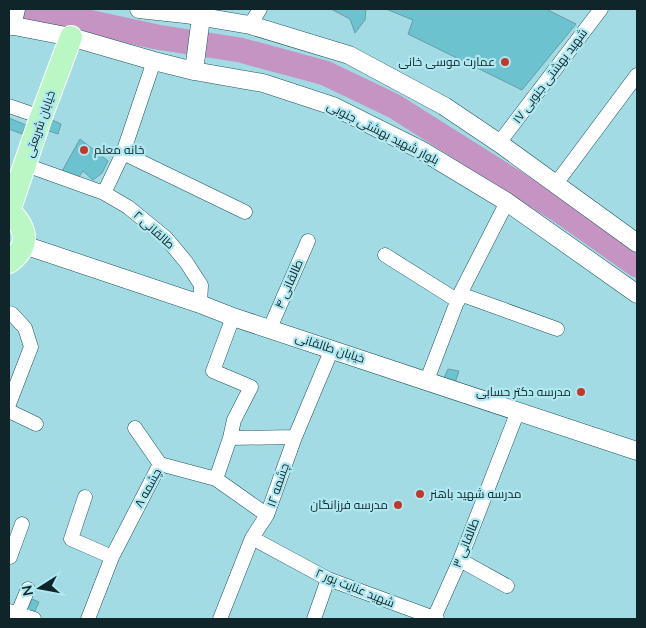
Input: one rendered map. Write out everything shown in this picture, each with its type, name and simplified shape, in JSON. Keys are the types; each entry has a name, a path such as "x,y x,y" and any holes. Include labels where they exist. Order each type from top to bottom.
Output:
{"main road":[{"name":"خیابان شریعتی","path":"9,211 41,117 71,38"},
{"path":"9,211 21,224 24,245 21,251 9,262"}],"street":[{"path":"139,9 191,13 250,26 349,55 444,106 499,143 637,243"},
{"path":"250,26 260,9"},
{"name":"شهید بهشتی جنوبی ۱۷","path":"499,143 601,9"},
{"path":"191,13 194,71"},
{"name":"بلوار شهید بهشتی جنوبی","path":"12,20 154,62 263,83 333,106 420,150 507,202 637,294"},
{"path":"104,193 123,153 154,62"},
{"path":"555,185 637,75"},
{"path":"9,106 41,117"},
{"path":"123,153 245,212"},
{"name":"طالقانی ۲","path":"26,165 104,193 128,207 166,238 186,262 201,285 200,304"},
{"path":"428,380 459,297 507,202"},
{"name":"طالقانی ۴","path":"270,328 308,241"},
{"name":"خیابان طالقانی","path":"24,245 200,304 233,317 428,380 637,451"},
{"path":"385,255 459,297 558,329"},
{"path":"9,313 25,328 31,346 9,404"},
{"path":"233,317 213,371 251,387 234,420 216,479 267,515"},
{"name":"چشمه ۱۲","path":"220,619 252,538 267,515 295,438 332,349"},
{"path":"9,411 36,424"},
{"name":"طالقانی ۳","path":"436,619 518,411"},
{"path":"135,428 160,464"},
{"path":"230,438 295,438"},
{"name":"چشمه ۸","path":"88,619 112,558 160,464 216,479"},
{"path":"85,497 71,539 112,558"},
{"path":"9,556 22,524"},
{"name":"شهید عنایت پور ۲","path":"252,538 328,579 436,619"},
{"path":"460,560 507,586"},
{"path":"314,619 328,579"},
{"path":"28,589 13,613 34,619"}],"building":[{"path":"331,9 366,9 365,20 355,33 350,19"},
{"name":"عمارت موسی خانی","path":"386,9 546,9 576,24 522,90 408,34 413,20"},
{"path":"9,118 26,125 22,134 9,129"},
{"path":"50,119 61,124 58,134 46,130"},
{"name":"خانه معلم","path":"80,139 108,161 102,173 93,180 83,171 79,177 61,173"},
{"path":"448,369 459,371 455,383 443,380"},
{"path":"32,599 39,602 34,613 27,610"}],"waterway":[{"path":"28,9 157,37 240,50 325,73 394,106 562,212 637,265"}],"place":[{"name":"عمارت موسی خانی","path":"505,62"},
{"name":"خانه معلم","path":"84,150"},
{"name":"مدرسه دکتر حسابی","path":"581,392"},
{"name":"مدرسه شهید باهنر","path":"420,494"},
{"name":"مدرسه فرزانگان","path":"398,505"}]}
